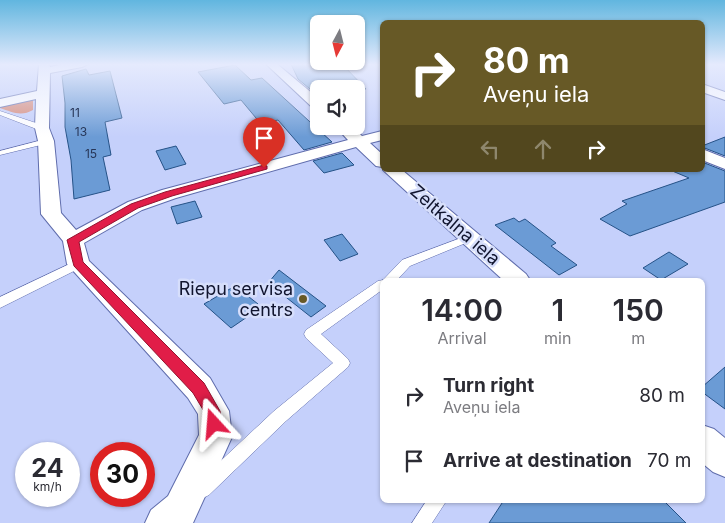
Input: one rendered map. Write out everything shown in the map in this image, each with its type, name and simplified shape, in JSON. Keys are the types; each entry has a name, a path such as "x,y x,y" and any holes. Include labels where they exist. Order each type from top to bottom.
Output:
{"street":[{"path":"43,88 44,134 51,214 73,240 78,264 198,388 212,411 216,437 173,516"},
{"path":"299,88 310,98"},
{"path":"705,89 725,96"},
{"path":"0,103 43,94"},
{"path":"365,134 380,135"},
{"path":"73,240 135,206 347,135"},
{"path":"351,135 380,160"},
{"path":"705,155 725,164"},
{"name":"Zeltkalna iela","path":"394,172 516,278"},
{"path":"705,443 725,460"}],"lane":[{"path":"0,113 44,134"},
{"path":"0,153 44,134"},
{"path":"392,278 406,263 469,238"},
{"path":"0,303 78,264"},
{"path":"173,516 280,416 343,363 311,334 380,285"},
{"path":"421,523 436,503"}],"shaded area":[{"path":"33,99 33,110 29,112 16,113 0,108 0,105"}],"building":[{"path":"63,88 114,88 122,118 105,122 111,155 103,157 110,190 74,199 71,160 65,127"},
{"path":"211,88 273,88 310,122 310,135 324,135 332,142 304,150 278,120 261,124 241,100 224,104"},
{"path":"725,137 725,156 705,148 705,145"},
{"path":"176,146 186,164 165,170 156,151"},
{"path":"342,153 354,165 324,173 313,161"},
{"path":"705,163 725,171 725,202 630,236 600,219 627,204 622,201 689,178 675,172 705,172"},
{"path":"195,201 202,217 177,224 171,207"},
{"path":"514,218 519,222 525,219 556,243 551,246 577,265 559,275 495,225"},
{"path":"342,234 358,254 340,261 324,240"},
{"path":"669,252 688,264 664,278 658,278 643,268"},
{"path":"279,270 326,306 311,317 268,283"},
{"path":"235,286 258,304 247,312 250,315 231,328 204,304"},
{"path":"725,367 725,409 705,394 705,384"},
{"path":"502,503 666,503 686,523 489,523"}],"place":[{"name":"Riepu servisa centrs","path":"303,299"}],"route":[{"path":"214,424 212,411 198,388 78,264 73,240 135,206 168,194 264,168"}]}
